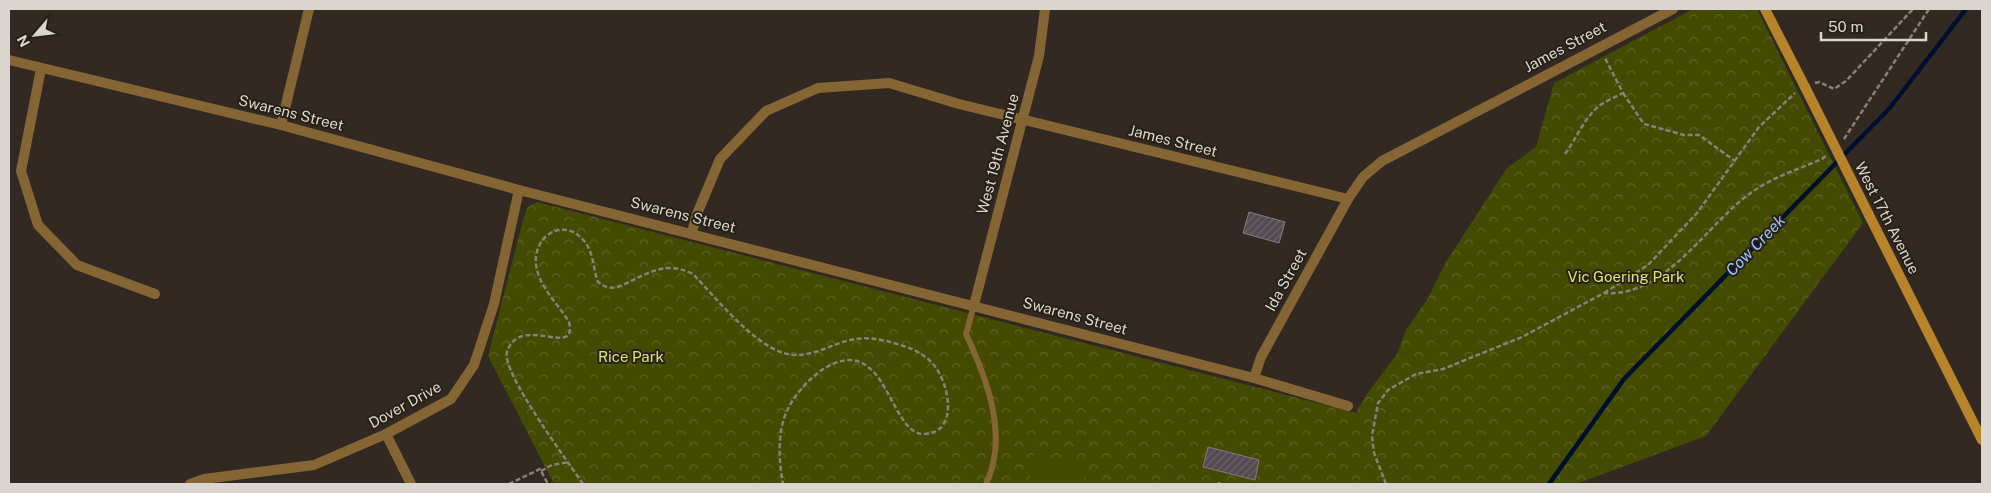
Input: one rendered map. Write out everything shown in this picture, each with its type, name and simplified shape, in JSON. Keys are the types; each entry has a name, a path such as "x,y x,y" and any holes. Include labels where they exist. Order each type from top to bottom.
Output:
{"street":[{"path":"282,125 309,9"},
{"name":"West 19th Avenue","path":"974,305 1039,56 1045,9"},
{"name":"James Street","path":"692,232 697,214 720,158 766,111 818,88 890,83 1022,120 1348,198 1363,178 1382,161 1599,45 1672,9"},
{"name":"West 17th Avenue","path":"1765,9 1982,440"},
{"name":"Swarens Street","path":"9,60 282,125 519,190 692,232 1254,378 1348,406"},
{"path":"41,69 21,172 38,225 77,265 155,294"},
{"name":"Dover Drive","path":"190,484 204,479 314,465 386,434 451,399 474,365 494,304 519,190"},
{"name":"Ida Street","path":"1254,378 1260,357 1348,198"},
{"path":"386,434 411,484"}],"lane":[{"path":"974,305 966,334 983,371 996,426 992,472 986,484"}],"path":[{"path":"1386,484 1374,453 1372,436 1378,403 1388,390 1416,374 1443,369 1522,337 1604,293 1648,265 1697,213 1759,127 1789,96 1819,82 1834,89 1846,81 1913,9"},
{"path":"1841,141 1848,135 1929,9"},
{"path":"1599,45 1623,93 1644,124 1684,135 1699,134 1735,161"},
{"path":"1565,154 1580,134 1589,115 1600,105 1623,93"},
{"path":"1604,293 1618,294 1650,282 1687,253 1752,192 1822,159 1829,153"},
{"path":"583,484 515,380 507,357 511,344 521,336 528,333 562,339 568,336 571,329 566,316 544,286 535,262 537,252 544,237 553,231 560,230 575,234 585,242 591,252 598,282 604,286 610,288 618,287 666,267 676,266 693,274 766,344 785,353 805,354 848,340 866,338 889,342 914,350 934,365 946,397 947,419 939,429 925,434 917,434 908,428 882,380 866,367 856,362 840,362 816,374 791,404 784,421 780,457 783,484"},
{"path":"508,484 540,469 541,471 552,465 569,462"},
{"path":"541,471 548,484"}],"green space":[{"path":"1693,9 1757,9 1863,223 1706,436 1576,484 554,484 488,356 523,220 528,207 537,202 1356,413 1366,395 1397,354 1406,330 1428,298 1446,262 1507,168 1536,147 1554,83"},
{"path":"1034,455 1087,465 1083,484 1029,484"}],"building":[{"path":"1249,212 1285,222 1279,243 1243,233"},
{"path":"1208,447 1259,460 1255,480 1203,467"}],"waterway":[{"name":"Cow Creek","path":"1549,484 1624,379 1889,109 1966,9"}],"park label":[{"name":"Vic Goering Park","path":"1626,277"},
{"name":"Rice Park","path":"631,357"}]}
